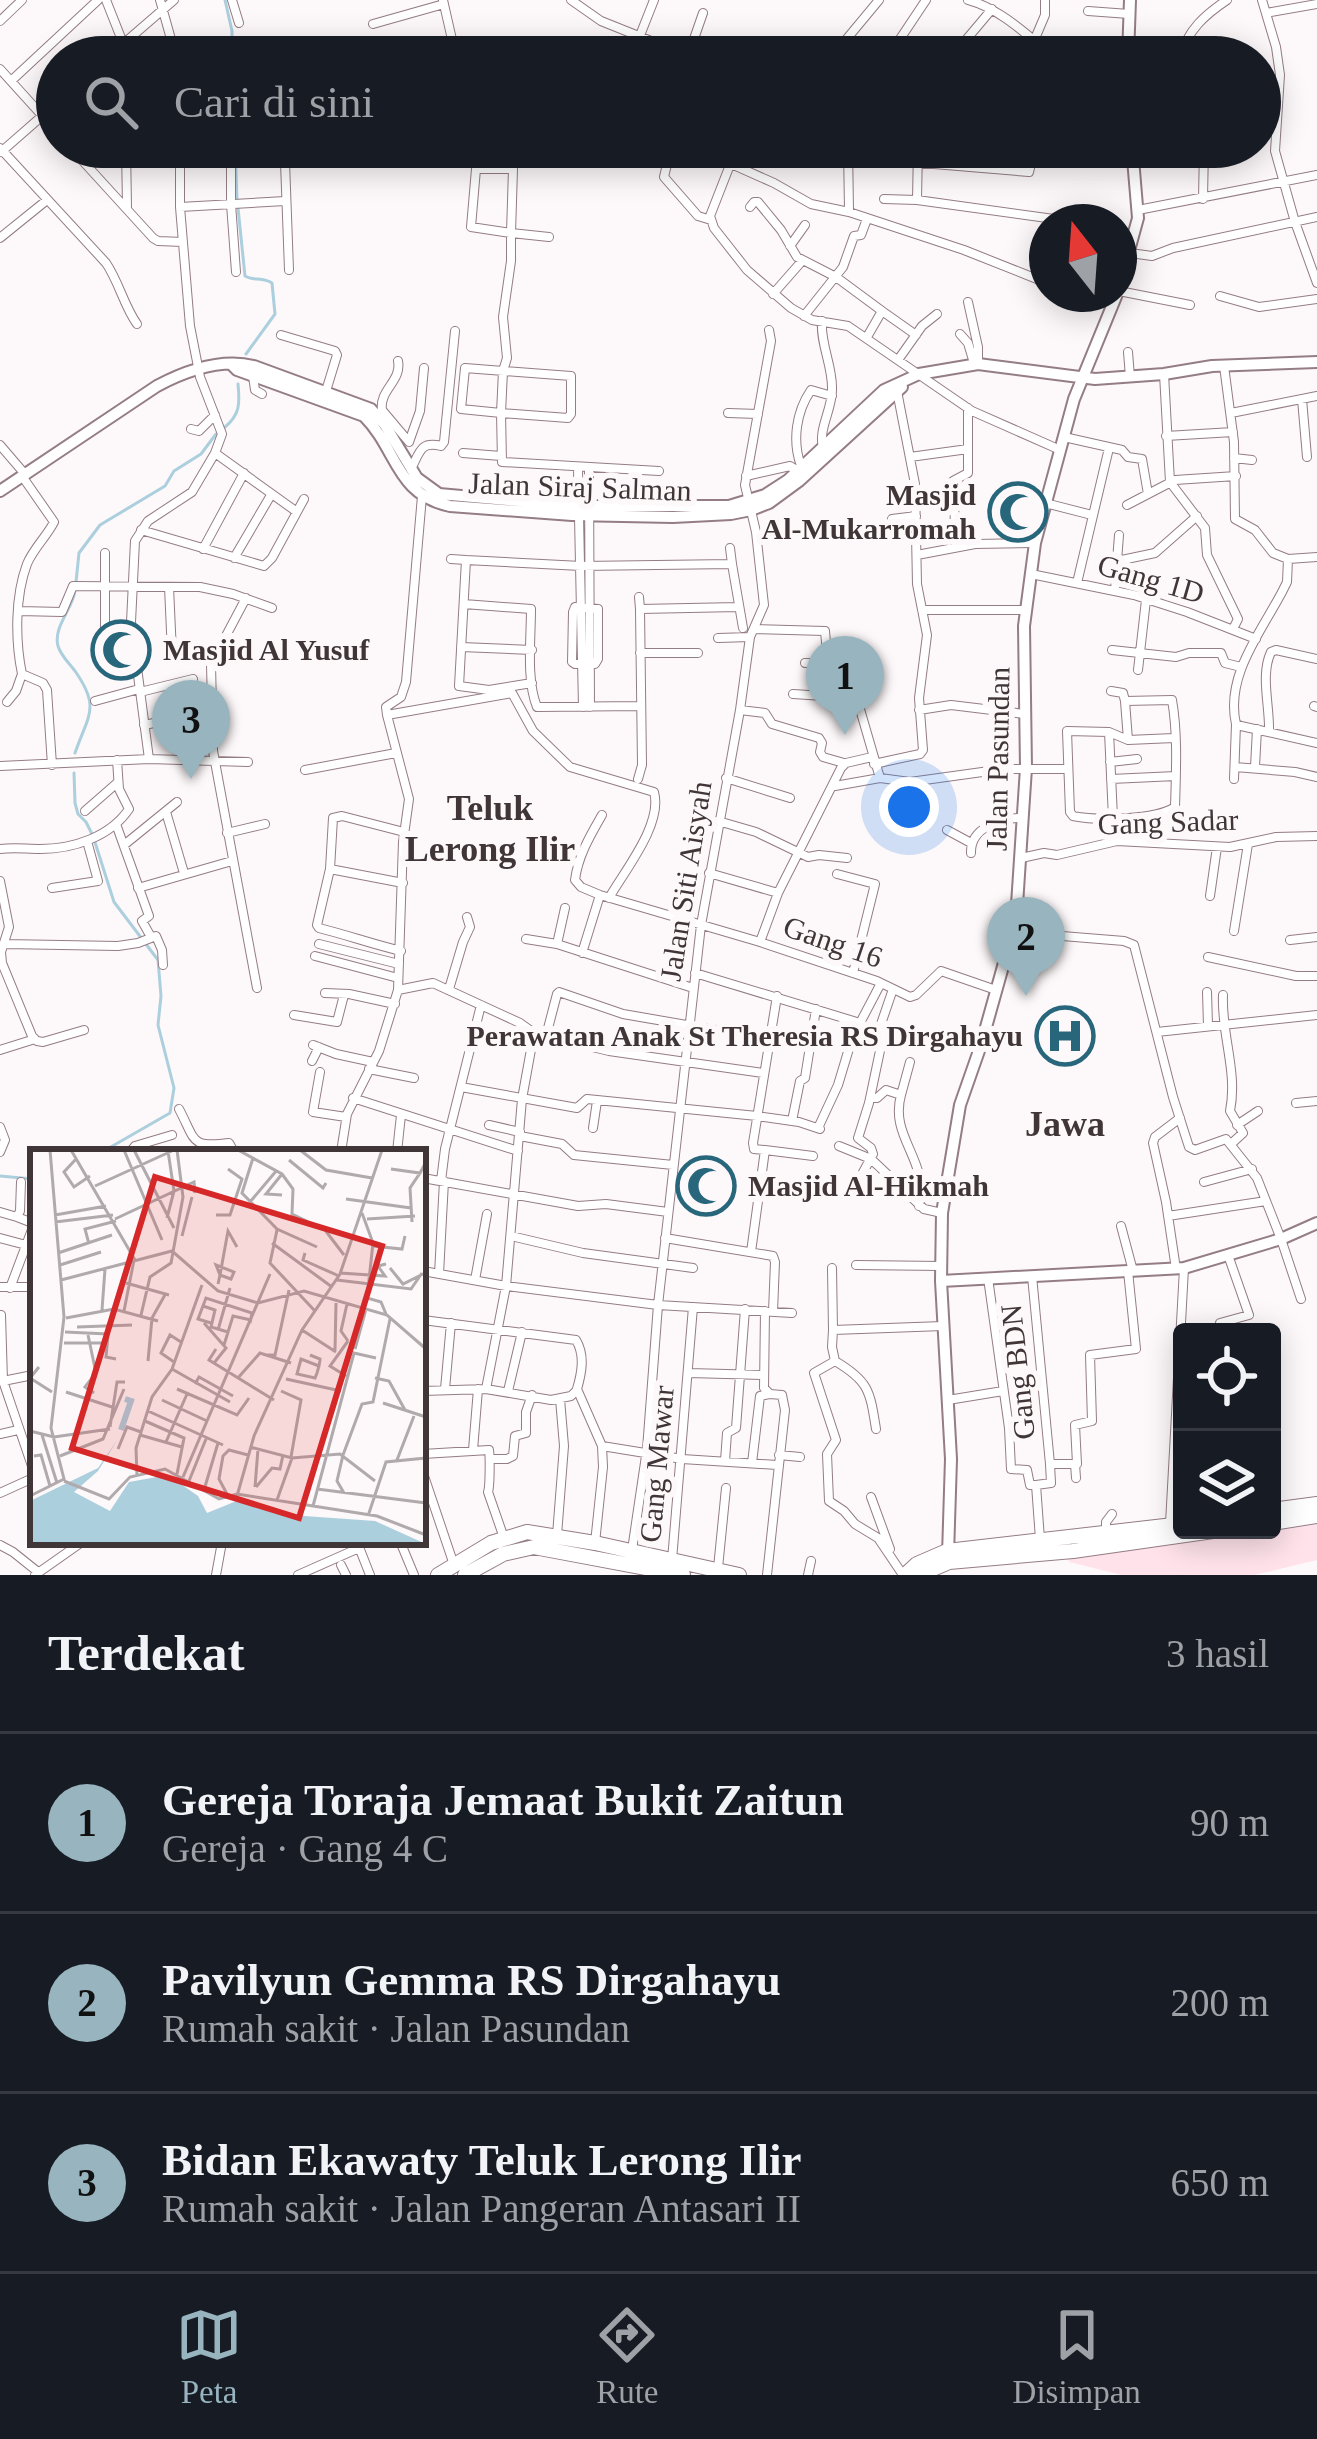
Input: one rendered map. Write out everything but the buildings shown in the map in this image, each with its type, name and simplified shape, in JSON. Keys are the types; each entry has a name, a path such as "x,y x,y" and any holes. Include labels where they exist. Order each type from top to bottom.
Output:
{"highway":[{"path":"1281,1509 1317,1504"},
{"path":"1281,1522 1317,1516"},
{"path":"904,1575 917,1564 948,1556 1040,1539 1173,1524"},
{"path":"459,1570 504,1538 527,1532 683,1575"},
{"path":"920,1575 948,1556 1073,1551 1173,1537"},
{"path":"438,1575 551,1541 595,1543 739,1575"}],"street":[{"path":"0,21 22,0"},
{"path":"62,36 102,0 120,36"},
{"path":"130,36 162,5 174,0"},
{"path":"232,0 239,23"},
{"path":"571,0 586,13 635,36"},
{"path":"586,13 592,0"},
{"path":"640,36 654,0"},
{"path":"849,36 879,0"},
{"path":"902,36 926,0"},
{"path":"968,0 992,9 1027,36"},
{"path":"1036,36 1045,0"},
{"path":"1262,0 1272,36"},
{"path":"373,24 443,2 451,36"},
{"path":"1189,36 1222,2"},
{"path":"1266,13 1317,4"},
{"path":"162,5 170,36"},
{"path":"1088,11 1130,7"},
{"path":"969,36 992,9"},
{"path":"696,36 703,13"},
{"path":"11,81 36,59"},
{"path":"0,69 36,109"},
{"path":"36,121 1,151 115,276 137,324"},
{"path":"89,168 156,240 184,242"},
{"path":"126,168 127,208"},
{"path":"149,759 134,660 134,545 148,521 192,492 215,454 221,431 197,368 190,326 179,168"},
{"path":"230,168 236,272"},
{"path":"285,168 289,270"},
{"path":"666,168 664,177 698,216 711,220"},
{"path":"727,168 711,220 747,270 773,294 804,316 842,323 867,337 968,408 1060,443 1109,448 1142,459 1148,494"},
{"path":"740,168 803,201 849,212 1029,276"},
{"path":"848,168 849,212"},
{"path":"917,168 917,200"},
{"path":"992,168 1029,172 1030,168"},
{"name":"Jalan Pasundan","path":"1135,168 1137,228"},
{"path":"1203,199 1204,168"},
{"path":"1280,168 1317,283"},
{"path":"548,237 511,233 471,227 476,169 514,170 511,233 511,261 503,317 507,358 502,462 659,471"},
{"path":"1138,210 1317,175"},
{"path":"884,199 1029,215"},
{"path":"0,238 47,200"},
{"path":"180,207 285,201"},
{"path":"750,207 758,202 802,261 836,278 916,335"},
{"path":"1137,254 1152,256 1317,217"},
{"path":"804,316 836,278 854,236 860,236 867,219"},
{"path":"790,247 805,225"},
{"path":"773,294 802,261"},
{"path":"1137,292 1190,305"},
{"path":"1220,296 1259,307 1317,299"},
{"path":"968,302 978,346 976,364"},
{"path":"867,337 882,311"},
{"name":"Jalan Pasundan","path":"948,1556 951,1459 940,1266 942,1213 960,1105 1014,932 1026,768 1025,610 1035,543 1060,443 1108,312"},
{"path":"898,360 937,314"},
{"path":"822,321 832,396 821,439 827,452"},
{"name":"Jalan Siti Aisyah","path":"632,1551 700,925 753,633 764,605 746,476 769,330"},
{"path":"254,371 364,416 411,470 424,446 444,445 454,331"},
{"path":"960,334 976,364"},
{"path":"281,335 335,351 326,391"},
{"path":"1128,352 1130,376"},
{"path":"341,1149 353,1098 375,1063 395,1004 401,951 408,795 386,707 401,697 406,682 422,496 412,488 380,413 381,398 398,372 398,361"},
{"name":"Jalan Siraj Salman","path":"422,496 450,506 584,511 750,506 790,488 881,393 924,375 976,364 1081,379 1224,365 1317,362"},
{"path":"0,491 157,386 197,368 232,365 326,391 380,413 409,442"},
{"path":"1224,365 1233,432 1235,519 1255,530 1273,553 1288,559 1317,557"},
{"path":"400,462 418,421 424,368"},
{"path":"464,369 571,376 568,418 501,413 463,410 464,369"},
{"path":"254,371 255,390 262,394"},
{"path":"1164,374 1170,482 1208,534 1207,555 1238,619 1233,629"},
{"path":"740,710 764,713 772,724 819,738 823,757 846,763 922,753 919,710 927,639 917,588 915,484 896,387"},
{"path":"746,476 790,466 800,469 795,443 805,396 811,390 832,396"},
{"path":"1231,413 1317,396"},
{"path":"1302,399 1307,457"},
{"path":"956,548 953,481 968,472 968,408"},
{"path":"728,413 758,414"},
{"path":"190,429 199,431 215,415"},
{"path":"1166,436 1233,432"},
{"path":"0,445 54,521 29,559 19,610 23,675 7,702"},
{"path":"1077,583 1109,448"},
{"path":"910,457 968,449"},
{"name":"Jalan Siraj Salman","path":"750,506 827,452"},
{"path":"464,453 501,456"},
{"path":"215,454 298,512"},
{"path":"1234,458 1252,460"},
{"path":"584,469 586,707"},
{"name":"Jalan Siraj Salman","path":"411,470 423,485 446,496 584,511"},
{"path":"203,549 244,473"},
{"path":"1127,506 1181,478 1236,476"},
{"path":"234,558 271,495"},
{"path":"141,530 260,566 267,564 304,499"},
{"path":"1044,503 1092,515"},
{"path":"892,518 916,516"},
{"path":"1117,561 1155,553 1197,516"},
{"path":"1115,591 1119,535"},
{"path":"917,555 1035,543"},
{"path":"730,548 743,628"},
{"path":"105,553 106,656 112,661 134,660"},
{"path":"451,559 585,566 732,564"},
{"path":"1234,779 1234,693 1241,668 1287,581 1288,559"},
{"path":"466,560 458,683 461,688 495,690 532,683"},
{"name":"Gang 1D","path":"1030,574 1115,591 1256,638"},
{"path":"19,610 62,612 76,586 200,587 272,608"},
{"path":"169,586 172,653"},
{"path":"638,779 642,764 640,596"},
{"path":"246,598 212,664 214,762 257,988"},
{"path":"1138,670 1146,600"},
{"path":"464,604 543,609"},
{"path":"640,609 738,607"},
{"path":"597,608 598,661 585,664 572,662 573,610 597,608"},
{"path":"531,609 537,707 640,706"},
{"path":"922,610 1025,610"},
{"path":"718,638 825,632 828,664"},
{"path":"461,646 532,650"},
{"path":"1112,650 1176,657 1222,653 1225,663 1241,668"},
{"path":"1269,732 1265,669 1271,652 1317,659"},
{"path":"640,653 698,653"},
{"path":"805,664 847,666 880,778"},
{"path":"23,675 46,686 52,764"},
{"path":"95,701 194,679"},
{"path":"1111,691 1123,692 1128,740"},
{"path":"387,715 512,693 533,731 572,768 653,791 657,799 650,828 604,896 582,953"},
{"path":"793,694 855,698"},
{"path":"1125,701 1170,699 1173,706 1174,738 1175,776 1174,810 1113,818 1080,818 1070,812 1067,731 1109,732 1128,740 1174,738"},
{"path":"919,710 951,705 1024,714"},
{"path":"144,725 189,716"},
{"path":"1236,724 1317,743"},
{"path":"1255,767 1257,729"},
{"path":"1109,732 1113,818"},
{"path":"304,770 396,754"},
{"path":"0,766 149,759 248,762"},
{"path":"1110,762 1137,759"},
{"path":"0,849 44,849 88,840 116,824 129,809 118,782 116,760"},
{"path":"760,943 778,893 846,763"},
{"path":"1235,767 1317,777"},
{"path":"834,786 880,778 910,782 972,772 1067,769"},
{"path":"1111,779 1175,776"},
{"path":"726,778 790,798"},
{"path":"86,812 118,782"},
{"path":"124,845 177,802"},
{"path":"166,812 184,873"},
{"path":"602,815 582,851 575,876 578,885 604,896"},
{"path":"401,951 318,928 335,817 404,832"},
{"path":"947,830 971,848 988,826 1023,818"},
{"path":"718,821 756,832 811,858 848,858"},
{"path":"116,824 148,916 142,921 150,939 162,950 163,965"},
{"path":"227,833 266,824"},
{"name":"Gang Sadar","path":"1021,858 1118,842 1217,847 1317,836"},
{"path":"52,888 98,881 88,840"},
{"path":"1234,931 1248,844"},
{"path":"1210,896 1217,847"},
{"path":"138,888 232,862"},
{"path":"330,869 403,883"},
{"path":"709,873 778,893"},
{"path":"837,874 875,884 853,973"},
{"path":"0,881 9,934 1,964 34,1040"},
{"name":"Gang 16","path":"604,896 913,996 941,971 998,991"},
{"path":"557,944 565,908"},
{"path":"448,989 470,927 467,917"},
{"path":"1014,932 1124,940 1134,945 1191,1150 1226,1139 1252,1169 1301,1299"},
{"path":"1290,940 1317,937"},
{"path":"4,944 118,946 150,939"},
{"path":"526,939 557,944 693,988"},
{"path":"319,944 399,964"},
{"path":"315,956 398,978"},
{"path":"1208,957 1317,976"},
{"path":"695,973 860,1021"},
{"path":"398,990 430,983 520,1022 534,1034 609,1052 763,1073"},
{"path":"461,1087 578,1108 584,1100 597,1101 757,1116 819,1129 860,1021 881,983"},
{"path":"893,989 881,1024 910,1039"},
{"path":"1207,992 1208,1025"},
{"path":"326,993 395,1004"},
{"path":"546,1036 557,994 615,1012 768,1039"},
{"path":"294,1015 337,1022 344,995"},
{"path":"1223,995 1232,1074 1230,1111 1243,1135 1231,1145"},
{"path":"777,997 753,1145 813,1156"},
{"path":"439,1274 442,1181 481,1005"},
{"path":"796,1122 816,1009"},
{"path":"1157,1032 1317,1015"},
{"path":"856,1193 871,1159 872,1150 858,1139 885,1027"},
{"path":"0,1050 84,1030"},
{"path":"473,1450 506,1286 522,1099 534,1034"},
{"path":"312,1061 316,1046 414,1078"},
{"path":"910,1062 898,1120 922,1183 919,1206"},
{"path":"320,1072 313,1112 346,1117"},
{"path":"871,1098 886,1090 901,1095"},
{"path":"353,1098 518,1151"},
{"path":"593,1128 597,1101"},
{"path":"1296,1103 1317,1101"},
{"path":"179,1109 197,1143 230,1143 233,1149"},
{"path":"1237,1125 1258,1111"},
{"path":"397,1149 401,1115"},
{"path":"1180,1118 1153,1143 1169,1239 1180,1268 1181,1323"},
{"path":"489,1125 562,1144 574,1156 673,1165"},
{"path":"0,1127 4,1143 0,1152"},
{"path":"132,1149 172,1136"},
{"path":"839,1146 871,1159 919,1206 942,1213"},
{"path":"751,1252 765,1150"},
{"path":"1204,1182 1252,1169"},
{"path":"426,1178 578,1206 606,1204 668,1212"},
{"path":"17,1217 21,1182"},
{"path":"1168,1216 1266,1201"},
{"path":"0,1212 30,1223"},
{"path":"475,1280 487,1214"},
{"path":"941,1281 1180,1268 1317,1223"},
{"path":"1076,1478 1075,1425 1092,1421 1089,1356 1136,1349 1131,1271 1121,1226"},
{"path":"5,1287 30,1231"},
{"path":"512,1236 580,1253 693,1268"},
{"path":"0,1238 26,1245"},
{"path":"665,1238 774,1257 763,1375 770,1394"},
{"path":"1220,1323 1249,1315 1228,1255"},
{"path":"856,1265 940,1266"},
{"path":"832,1268 832,1347 836,1361 862,1378 876,1429"},
{"path":"426,1272 658,1305 792,1313"},
{"name":"Gang BDN","path":"1032,1276 1050,1464"},
{"path":"988,1278 1012,1469 1027,1470 1030,1485 1036,1485 1051,1483 1050,1464 1075,1464"},
{"name":"Gang Mawar","path":"672,1560 693,1307"},
{"path":"724,1461 727,1433 736,1428 745,1310"},
{"path":"1,1315 3,1382 30,1461"},
{"path":"426,1320 577,1341 582,1369 578,1388 560,1399 482,1389 426,1392"},
{"path":"445,1389 451,1323"},
{"path":"833,1330 944,1326"},
{"path":"508,1391 522,1332"},
{"path":"836,1361 814,1373 836,1436 827,1454 829,1501 878,1538 904,1575"},
{"path":"689,1373 763,1375"},
{"path":"578,1388 602,1446 595,1543"},
{"path":"948,1400 1004,1391"},
{"path":"490,1458 513,1456 514,1436 526,1433 532,1395"},
{"path":"752,1463 760,1395 782,1395 767,1575"},
{"path":"551,1541 564,1446 560,1399"},
{"path":"0,1434 18,1430"},
{"path":"602,1446 682,1459 752,1463 800,1457"},
{"path":"426,1454 488,1449 488,1492 504,1538"},
{"path":"0,1493 30,1479"},
{"path":"426,1483 459,1570"},
{"path":"1036,1485 1040,1539"},
{"path":"718,1570 726,1488"},
{"path":"871,1497 894,1562"},
{"path":"1106,1532 1112,1514"},
{"path":"0,1545 36,1574 78,1545"},
{"path":"216,1575 221,1545"},
{"path":"298,1575 358,1545 370,1575"},
{"path":"402,1546 414,1575"},
{"path":"808,1575 811,1561"},
{"path":"341,1565 346,1575"}],"shaded area":[{"path":"1317,1521 1317,1560 1254,1575 1122,1575 1069,1562 1067,1556 1190,1539 1281,1539 1281,1527"}],"waterway":[{"path":"225,0 232,36"},
{"path":"236,168 237,199"},
{"path":"238,208 245,276 272,283 275,314 246,354"},
{"path":"224,428 238,409 238,384"},
{"path":"76,582 79,553 100,525 165,486 174,471 201,454 216,434"},
{"path":"75,591 57,639 90,703 75,753"},
{"path":"74,773 78,814 93,836 114,902 158,960 158,1025 174,1088 170,1113 106,1149"},
{"path":"0,1176 30,1179"}],"place":[{"name":"Masjid Al-Mukarromah","path":"1018,512"},
{"name":"Masjid Al Yusuf","path":"121,650"},
{"name":"Gereja Toraja Jemaat Bukit Zaitun","path":"845,735"},
{"name":"Bidan Ekawaty Teluk Lerong Ilir","path":"191,779"},
{"name":"Pavilyun Gemma RS Dirgahayu","path":"1026,996"},
{"name":"Perawatan Anak St Theresia RS Dirgahayu","path":"1065,1036"},
{"name":"Masjid Al-Hikmah","path":"706,1186"}],"district":[{"name":"Teluk Lerong Ilir","path":"490,828"},
{"name":"Jawa","path":"1065,1123"}]}
